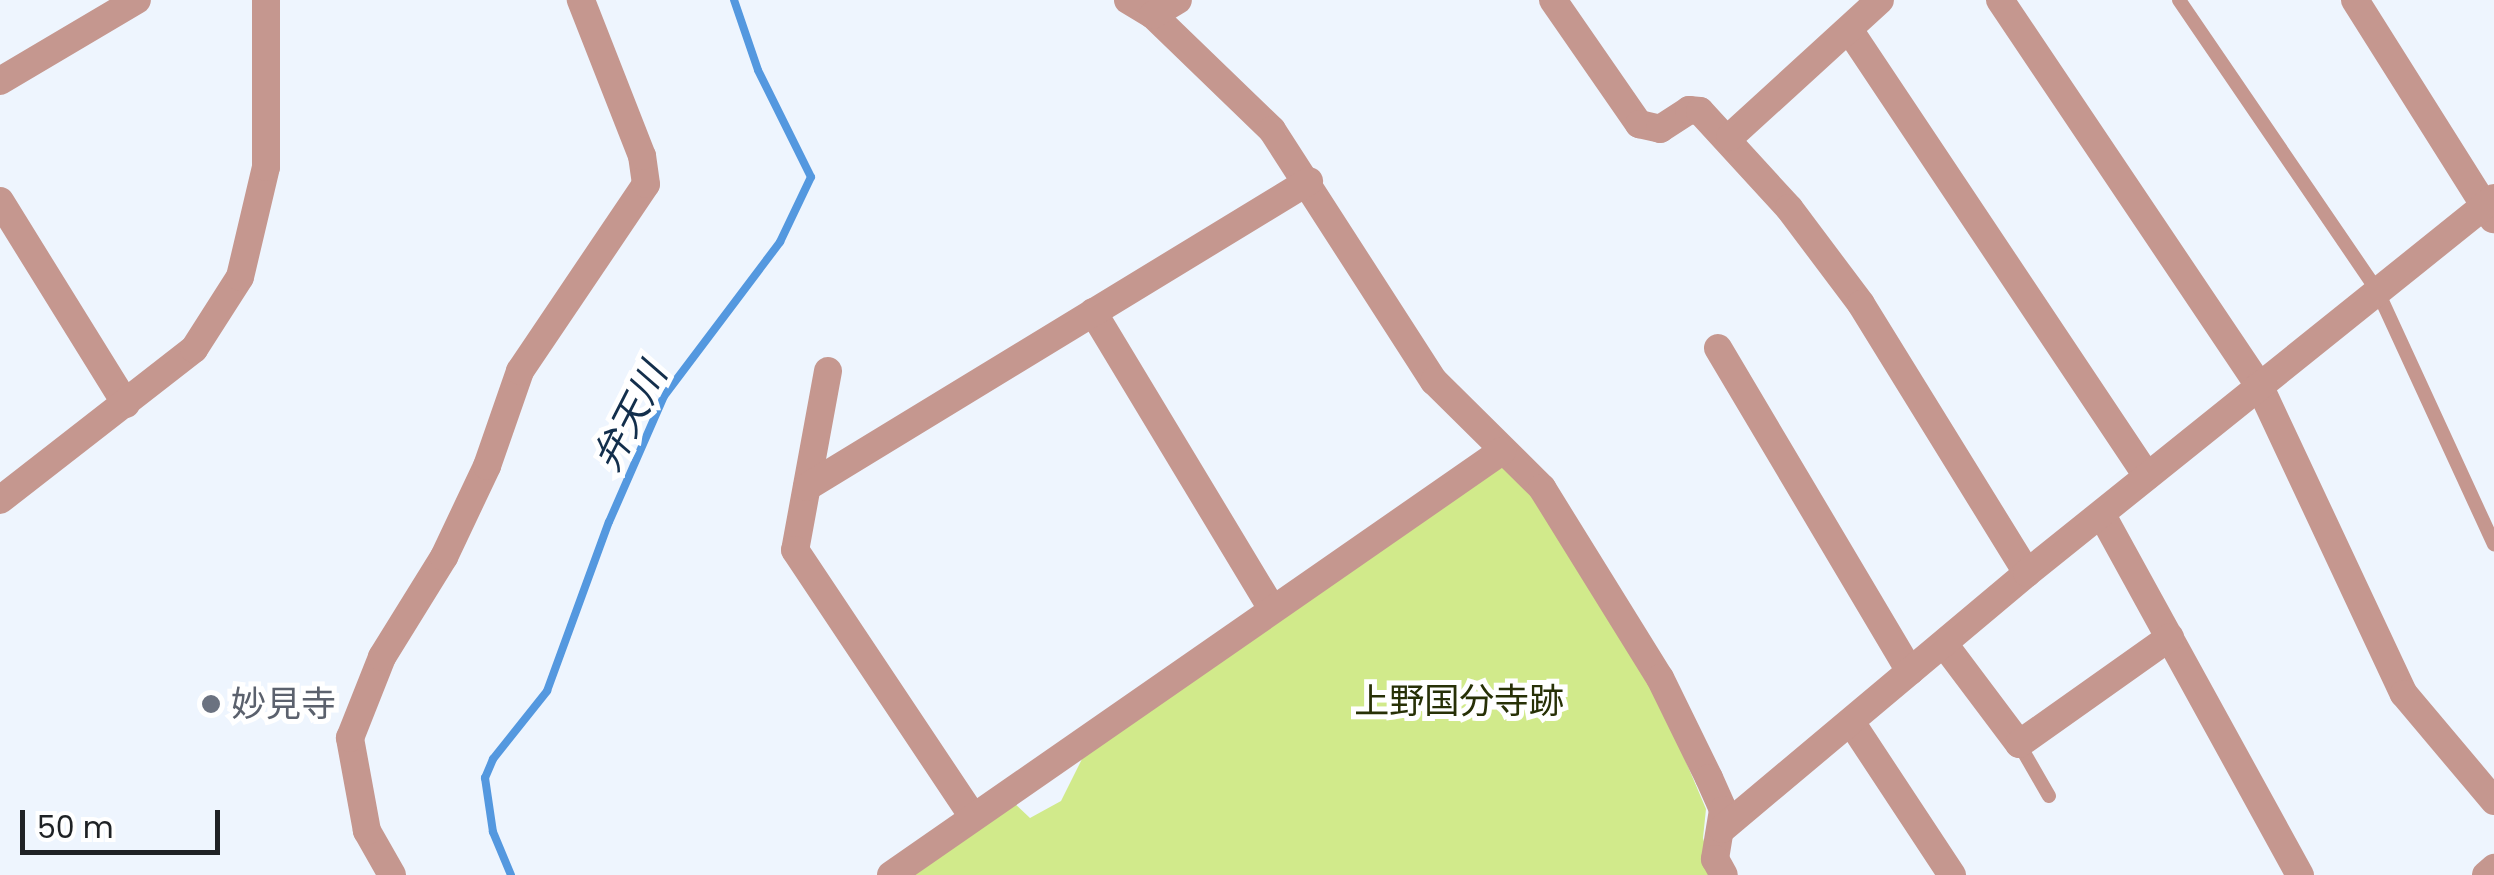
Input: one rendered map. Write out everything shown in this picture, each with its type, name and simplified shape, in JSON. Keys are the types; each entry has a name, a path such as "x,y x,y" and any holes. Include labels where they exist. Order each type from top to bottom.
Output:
{"street":[{"path":"0,80 136,0"},
{"path":"0,500 194,349 240,277 266,167 266,0"},
{"path":"392,875 367,830 350,738 382,657 444,557 487,466 520,371 646,184 642,156 581,0"},
{"path":"1128,0 1152,15 1272,130 1309,181 1434,381 1542,488 1660,678 1724,810 1715,859 1724,875"},
{"path":"1152,15 1178,0"},
{"path":"1553,0 1639,124 1660,128 1700,110 1730,137 1861,304 2027,573"},
{"path":"1730,137 1880,0"},
{"path":"2000,0 2258,385 2388,668 2434,734 2494,801"},
{"path":"1722,828 1853,725 1910,671 2258,385 2377,290 2492,208 2355,0"},
{"path":"1850,31 2146,476"},
{"path":"806,487 1309,181"},
{"path":"0,201 126,404"},
{"path":"1093,312 1270,607"},
{"path":"1718,348 1910,671"},
{"path":"828,371 795,550 972,817"},
{"path":"891,875 1270,607 1502,451"},
{"path":"2102,515 2300,875"},
{"path":"1944,644 2020,744 2170,637"},
{"path":"1853,725 1952,875"},
{"path":"2486,875 2494,868"}],"lane":[{"path":"2178,0 2377,290 2494,544"},
{"path":"2020,744 2050,796"}],"green space":[{"name":"上野国分寺跡","path":"1501,467 1518,472 1661,703 1706,809 1703,838 1713,875 905,875 1011,800 1030,818 1061,801 1083,757"}],"waterway":[{"name":"弁天川","path":"511,875 493,832 485,778 493,759 547,691 609,522 664,396 780,242 811,177 758,70 734,0"}],"place":[{"name":"妙見寺","path":"211,704"}]}
